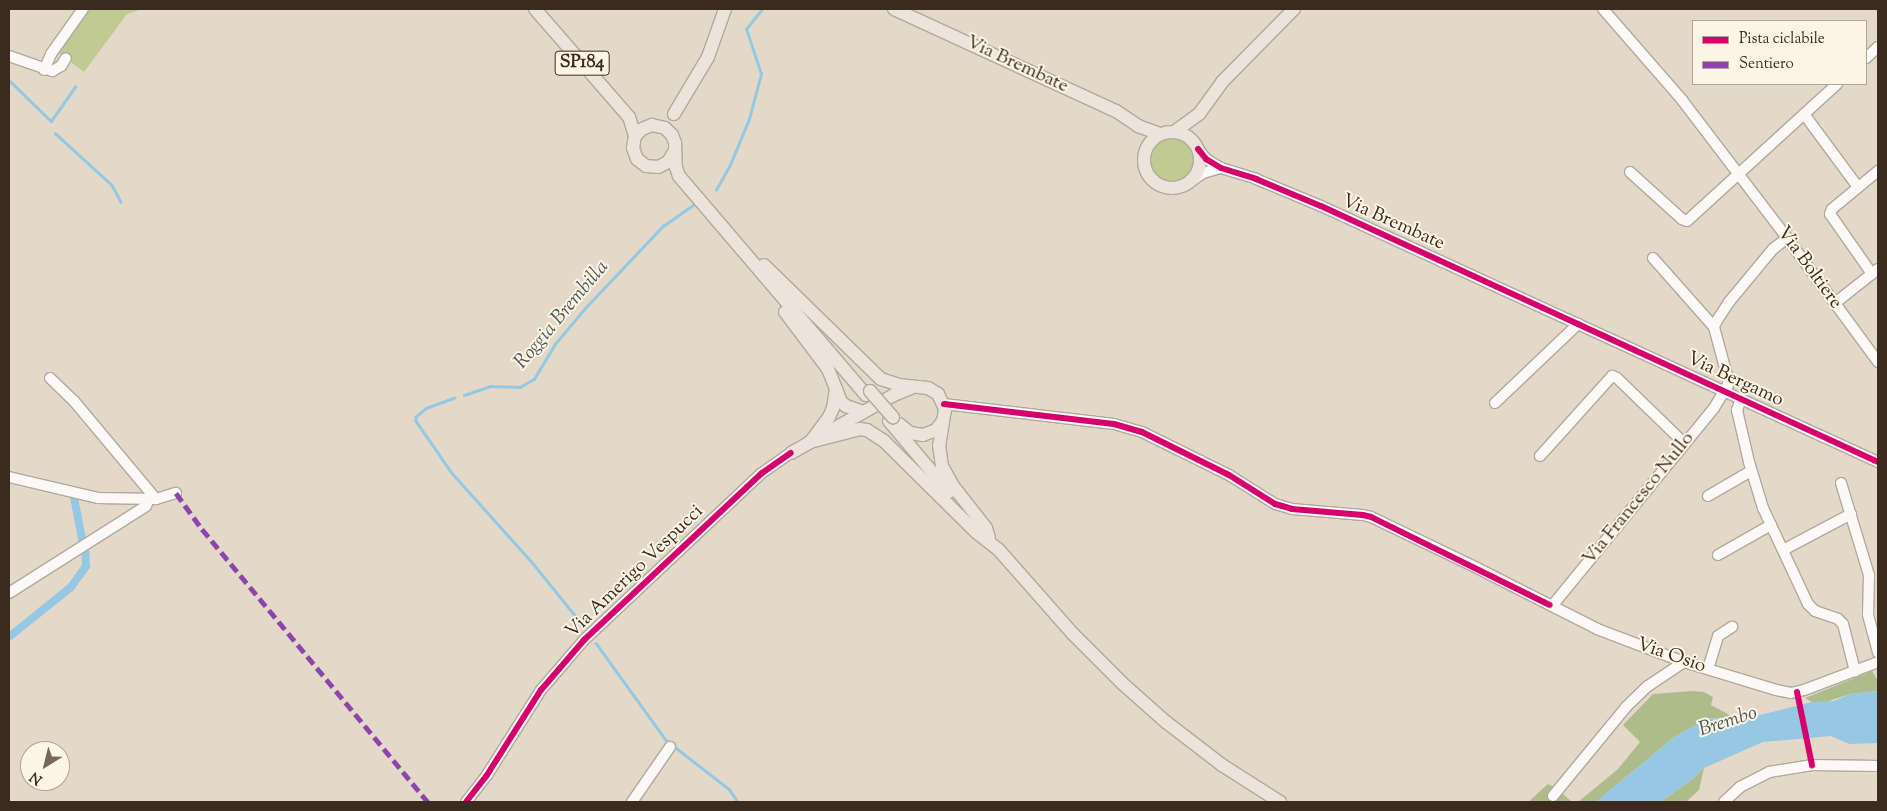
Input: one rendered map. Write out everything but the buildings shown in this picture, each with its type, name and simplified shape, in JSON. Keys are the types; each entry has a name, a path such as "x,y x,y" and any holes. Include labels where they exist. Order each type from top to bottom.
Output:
{"main road":[{"name":"SP184","path":"535,9 629,118 635,136 633,148 637,159 646,166 658,167 679,176 891,419 988,538 1078,639 1135,695 1222,766 1280,802"},
{"path":"672,135 674,114 708,57 725,9"},
{"name":"Via Brembate","path":"894,9 1116,111 1138,126 1160,134"},
{"path":"1174,132 1199,114 1222,82 1294,9"},
{"path":"635,136 642,129 674,114"},
{"path":"1196,146 1185,135 1174,132 1160,134 1146,148 1144,160 1146,172 1153,181 1163,187 1175,188 1186,184 1194,178 1199,169 1200,159 1196,146 1199,114"},
{"path":"629,118 665,128 672,135"},
{"path":"1138,126 1146,148"},
{"name":"SP184","path":"672,135 675,143 674,152 679,176"},
{"path":"658,167 668,162 674,152"},
{"path":"728,233 763,264 881,379 899,386 916,386 933,390 944,404 939,445 942,466 953,486 986,528 988,538"},
{"path":"728,233 754,272 828,369 841,402 846,406 863,412"},
{"path":"791,453 894,395 916,386"},
{"path":"810,442 829,417 833,408 836,389"},
{"path":"891,419 903,429 918,436 936,430 943,419"},
{"path":"810,442 852,430 867,430 875,434 976,532 998,549"}],"street":[{"path":"44,70 51,54 82,9"},
{"name":"Via Boltiere","path":"1603,9 1682,100 1876,355"},
{"path":"1867,57 1878,47"},
{"path":"9,56 44,70 52,71 57,69 66,58"},
{"path":"1630,172 1684,221 1689,220 1836,85"},
{"path":"1804,114 1858,187"},
{"name":"Via Brembate","path":"1196,146 1206,159 1221,168 1256,179 1313,203 1578,324"},
{"path":"1186,184 1203,172 1221,168"},
{"path":"1835,303 1875,272 1830,214 1832,209 1878,171"},
{"path":"1714,327 1729,302 1773,249 1787,238"},
{"path":"1653,258 1714,327 1728,379 1724,391"},
{"path":"1495,403 1578,324"},
{"name":"Via Bergamo","path":"1578,324 1878,462"},
{"path":"1540,456 1612,376 1617,378 1684,443"},
{"path":"50,378 74,401 152,499"},
{"name":"Via Francesco Nullo","path":"1551,605 1714,408 1724,391"},
{"path":"1741,399 1737,410 1751,471 1771,525 1808,604 1815,611 1838,619 1843,624 1855,671 1878,662"},
{"name":"Via Osio","path":"944,404 1114,424 1142,432 1228,474 1275,504 1292,509 1362,515 1371,518 1605,633 1684,662 1776,690 1797,692 1855,671"},
{"name":"Via Amerigo Vespucci","path":"466,802 487,775 541,690 584,640 762,473 791,453"},
{"path":"1708,496 1751,471"},
{"path":"9,477 98,498 152,499 176,493"},
{"path":"1840,483 1869,575 1868,615 1878,653"},
{"path":"9,593 146,506 152,499"},
{"path":"1783,550 1851,514"},
{"path":"1718,554 1771,525"},
{"path":"1708,669 1718,636 1732,627"},
{"path":"1553,796 1626,707 1648,686 1684,662"},
{"path":"632,802 670,747"},
{"path":"1724,802 1740,787 1769,772 1812,764 1878,766"}],"green space":[{"path":"83,9 142,9 127,14 84,72 55,50"},
{"path":"1176,139 1184,142 1190,148 1193,160 1190,172 1184,178 1168,181 1160,178 1154,172 1151,156 1154,148 1160,142"},
{"path":"1872,671 1878,681 1878,691 1850,694 1826,702 1812,702 1805,698"},
{"path":"1704,692 1713,697 1711,705 1739,720 1708,718 1673,738 1596,802 1578,802 1618,769 1640,742 1623,725 1653,694"},
{"path":"1704,768 1699,790 1686,802 1660,802 1690,781"},
{"path":"1548,784 1556,788 1572,802 1528,802"}],"water":[{"name":"Brembo","path":"1878,691 1878,743 1849,744 1831,736 1763,742 1704,768 1690,781 1660,802 1596,802 1673,738 1708,718 1740,720 1812,702 1834,701 1850,694"}],"waterway":[{"name":"Roggia Brembilla","path":"716,190 729,167 749,119 761,74 746,29 762,9"},
{"path":"9,80 51,121 75,87"},
{"path":"55,133 112,185 121,202"},
{"name":"Roggia Brembilla","path":"464,395 490,386 520,387 534,379 555,344 586,307 663,226 693,205"},
{"name":"Roggia Brembilla","path":"455,398 427,408 416,417 416,421 452,473 531,561 582,624"},
{"name":"Roggia Brembilla","path":"74,497 82,539"},
{"name":"Roggia Brembilla","path":"9,637 71,587 86,566 85,549"},
{"name":"Roggia Brembilla","path":"596,643 666,740 729,789 738,802"}],"marked path":[{"path":"176,493 202,529 428,802"}],"cycle path":[{"path":"1198,149 1206,159 1221,168 1256,179 1321,206 1878,462"},
{"path":"944,404 1114,424 1142,432 1229,475 1275,504 1292,509 1371,517 1550,605"},
{"path":"466,802 487,775 541,690 584,640 762,473 791,453"},
{"path":"1797,692 1812,765"}]}
